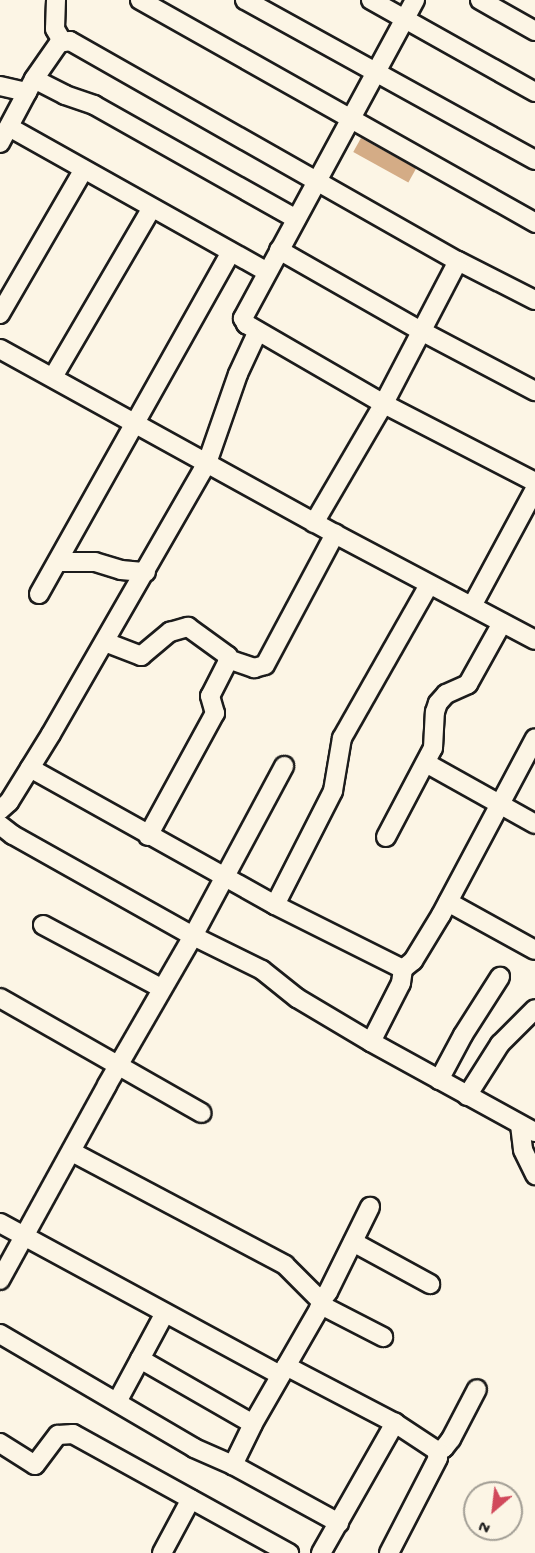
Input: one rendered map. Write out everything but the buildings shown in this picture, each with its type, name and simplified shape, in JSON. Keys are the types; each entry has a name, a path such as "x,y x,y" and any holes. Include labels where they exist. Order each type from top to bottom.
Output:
{"street":[{"path":"56,0 55,29 62,41 79,46 458,261 535,300"},
{"path":"140,0 535,224"},
{"path":"245,0 535,160"},
{"path":"371,0 535,92"},
{"path":"414,0 243,318 246,324 384,404 535,482"},
{"path":"480,0 535,31"},
{"path":"62,41 31,86 5,135 83,171 267,272"},
{"path":"0,86 31,86 94,105 296,219"},
{"path":"0,314 83,171"},
{"path":"52,377 151,209"},
{"path":"279,250 423,332 535,391"},
{"path":"39,594 231,252"},
{"path":"314,523 384,404 458,261"},
{"path":"0,810 6,795 30,768 146,572 207,463 238,374 258,331"},
{"path":"0,349 334,534 535,640"},
{"path":"472,606 535,489"},
{"path":"228,659 254,668 266,665 334,534"},
{"path":"58,562 95,562 121,570 146,572"},
{"path":"275,905 333,790 342,738 429,585"},
{"path":"386,837 426,763 435,741 436,707 446,694 468,684 502,623"},
{"path":"105,642 141,656 170,632 188,627 226,653 228,659 210,696 215,713 148,836"},
{"path":"371,1042 401,983 404,969 413,961 448,902 535,738"},
{"path":"426,763 535,824"},
{"path":"0,1280 161,988 193,936 284,766"},
{"path":"30,768 275,905 404,969"},
{"path":"0,825 193,936 262,970 297,998 527,1129 525,1159 535,1175"},
{"path":"448,902 535,950"},
{"path":"43,925 161,988"},
{"path":"439,1080 463,1035 500,977"},
{"path":"0,998 202,1113"},
{"path":"467,1096 500,1044 535,1009"},
{"path":"72,1152 285,1265 321,1303 383,1337"},
{"path":"233,1465 253,1424 328,1292 370,1207"},
{"path":"0,1223 165,1312 283,1371 395,1423 438,1452"},
{"path":"353,1242 430,1284"},
{"path":"117,1402 165,1312"},
{"path":"0,1334 194,1448 233,1465 339,1523"},
{"path":"140,1359 253,1424"},
{"path":"438,1452 451,1439 477,1389"},
{"path":"321,1553 395,1423"},
{"path":"0,1443 35,1465 58,1435 73,1434 290,1553"},
{"path":"389,1553 438,1458 438,1452"},
{"path":"162,1553 191,1498"}]}
